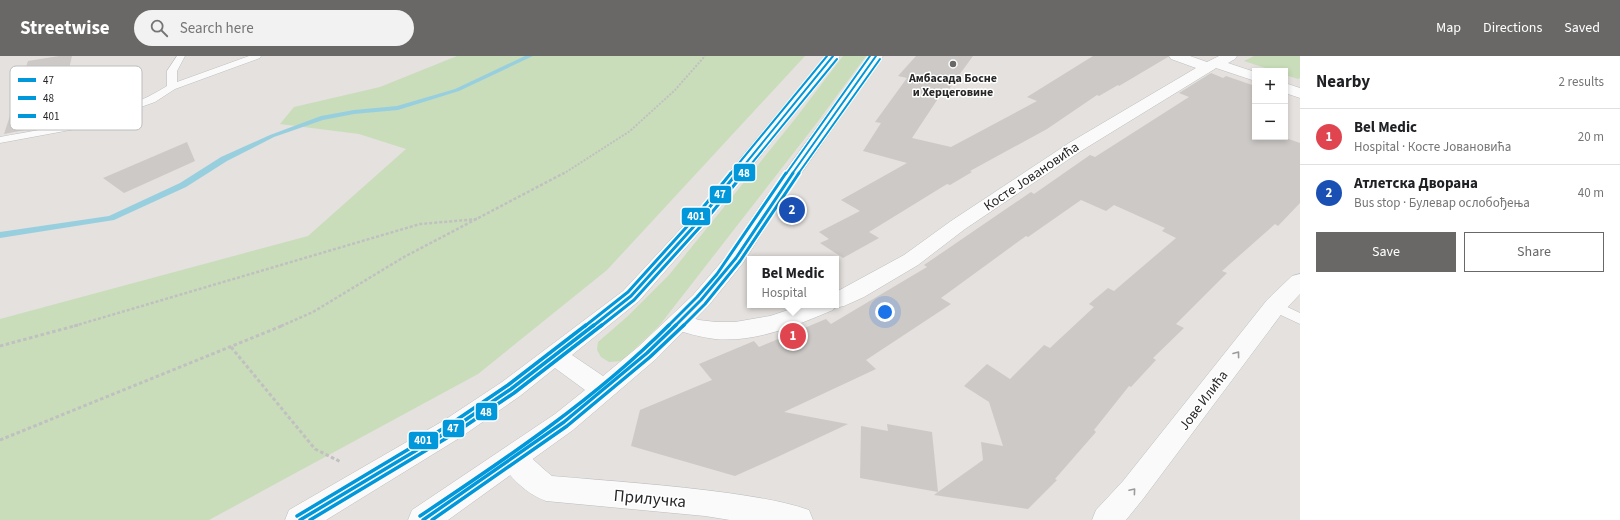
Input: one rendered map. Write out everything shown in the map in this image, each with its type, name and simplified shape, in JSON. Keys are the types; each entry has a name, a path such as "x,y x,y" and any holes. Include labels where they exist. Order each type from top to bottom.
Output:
{"main road":[{"path":"300,520 452,429 511,389 631,296 696,224 833,56"},
{"path":"423,520 564,422 647,353 701,300 736,258 787,182 876,56"},
{"path":"1176,56 1252,76"},
{"name":"Косте Јовановића","path":"839,299 856,292 911,260 958,225 1075,147 1212,65 1230,56"},
{"path":"1288,89 1300,93"},
{"name":"Јове Илића","path":"1107,520 1133,490 1275,306 1300,281"},
{"path":"679,322 706,331 751,330 816,308"},
{"path":"556,355 603,389"},
{"name":"Прилучка","path":"513,458 530,476 546,488 745,508 798,520"}],"lane":[{"path":"172,87 172,70 181,56"},
{"path":"142,103 152,100 172,87 257,56"},
{"path":"0,140 55,130"},
{"path":"1275,306 1300,319"}],"path":[{"path":"0,440 313,312 404,257 563,174 630,131 675,90 705,56"},
{"path":"0,346 134,309 420,224 480,218"},
{"path":"232,346 315,450 342,463"}],"green space":[{"path":"457,56 805,56 607,270 478,374 209,520 0,520 0,319 308,236 406,149 359,134 280,124 294,107 380,87"},
{"path":"843,56 866,56 816,124 659,326 622,361 609,362 601,357 597,350 598,342 628,316 669,275 795,119"},
{"path":"1254,56 1300,56 1300,78 1298,79 1288,76 1288,68 1265,68 1244,61"}],"building":[{"path":"59,56 72,56 70,66 26,66 28,61"},
{"path":"916,56 973,56 949,89 945,88 912,138 951,147 1037,101 1027,97 1093,56 1168,57 1119,86 1118,85 1099,96 1097,95 1047,129 970,171 972,172 950,185 947,184 869,232 879,238 843,258 820,243 829,239 819,232 860,211 841,200 907,163 863,151 881,123 875,122 907,78 898,76"},
{"path":"1211,73 1223,78 1226,76 1252,85 1252,140 1288,140 1288,139 1300,143 1300,203 1278,226 1275,224 1222,271 1227,273 1176,324 1184,328 1153,358 1156,360 1131,387 1129,386 1094,430 1096,432 1055,479 1057,480 1028,509 934,495 983,460 981,442 1003,446 989,402 964,386 987,364 1010,379 1044,345 1050,348 1094,307 1089,304 1108,288 1114,291 1176,238 1162,231 1165,228 1114,205 1106,211 1081,200 1028,237 1026,236 941,298 951,304 866,360 876,369 784,412 848,424 735,476 631,446 640,410 712,380 699,364 754,341 759,347 826,319 831,324 927,267 924,265 1031,192 1034,194 1090,155 1095,157 1189,97 1179,93"},
{"path":"10,116 10,130 25,130 4,134"},
{"path":"187,142 195,161 124,193 103,178"},
{"path":"887,424 932,432 938,492 860,478 861,426 888,431"}],"waterway":[{"path":"0,235 111,218 183,185 224,159 272,136 321,118 354,112 398,108 457,90 530,56"}],"transit line":[{"name":"401","path":"297,516 449,425 508,385 628,292 692,221 827,56"},
{"name":"47","path":"300,520 452,429 511,389 631,296 696,224 833,56"},
{"name":"401","path":"420,516 529,441 599,387 666,328 697,297 726,261 794,162 870,56"},
{"name":"47","path":"423,520 564,422 647,353 701,300 736,258 773,201 876,56"},
{"name":"48","path":"310,520 455,433 514,393 634,300 700,227 837,59"},
{"name":"48","path":"432,520 567,426 650,357 705,304 740,261 777,204 880,59"}],"place":[{"name":"Амбасада Босне и Херцеговине","path":"953,64"},
{"name":"Атлетска Дворана","path":"792,210"},
{"name":"Bel Medic","path":"793,336"}]}
